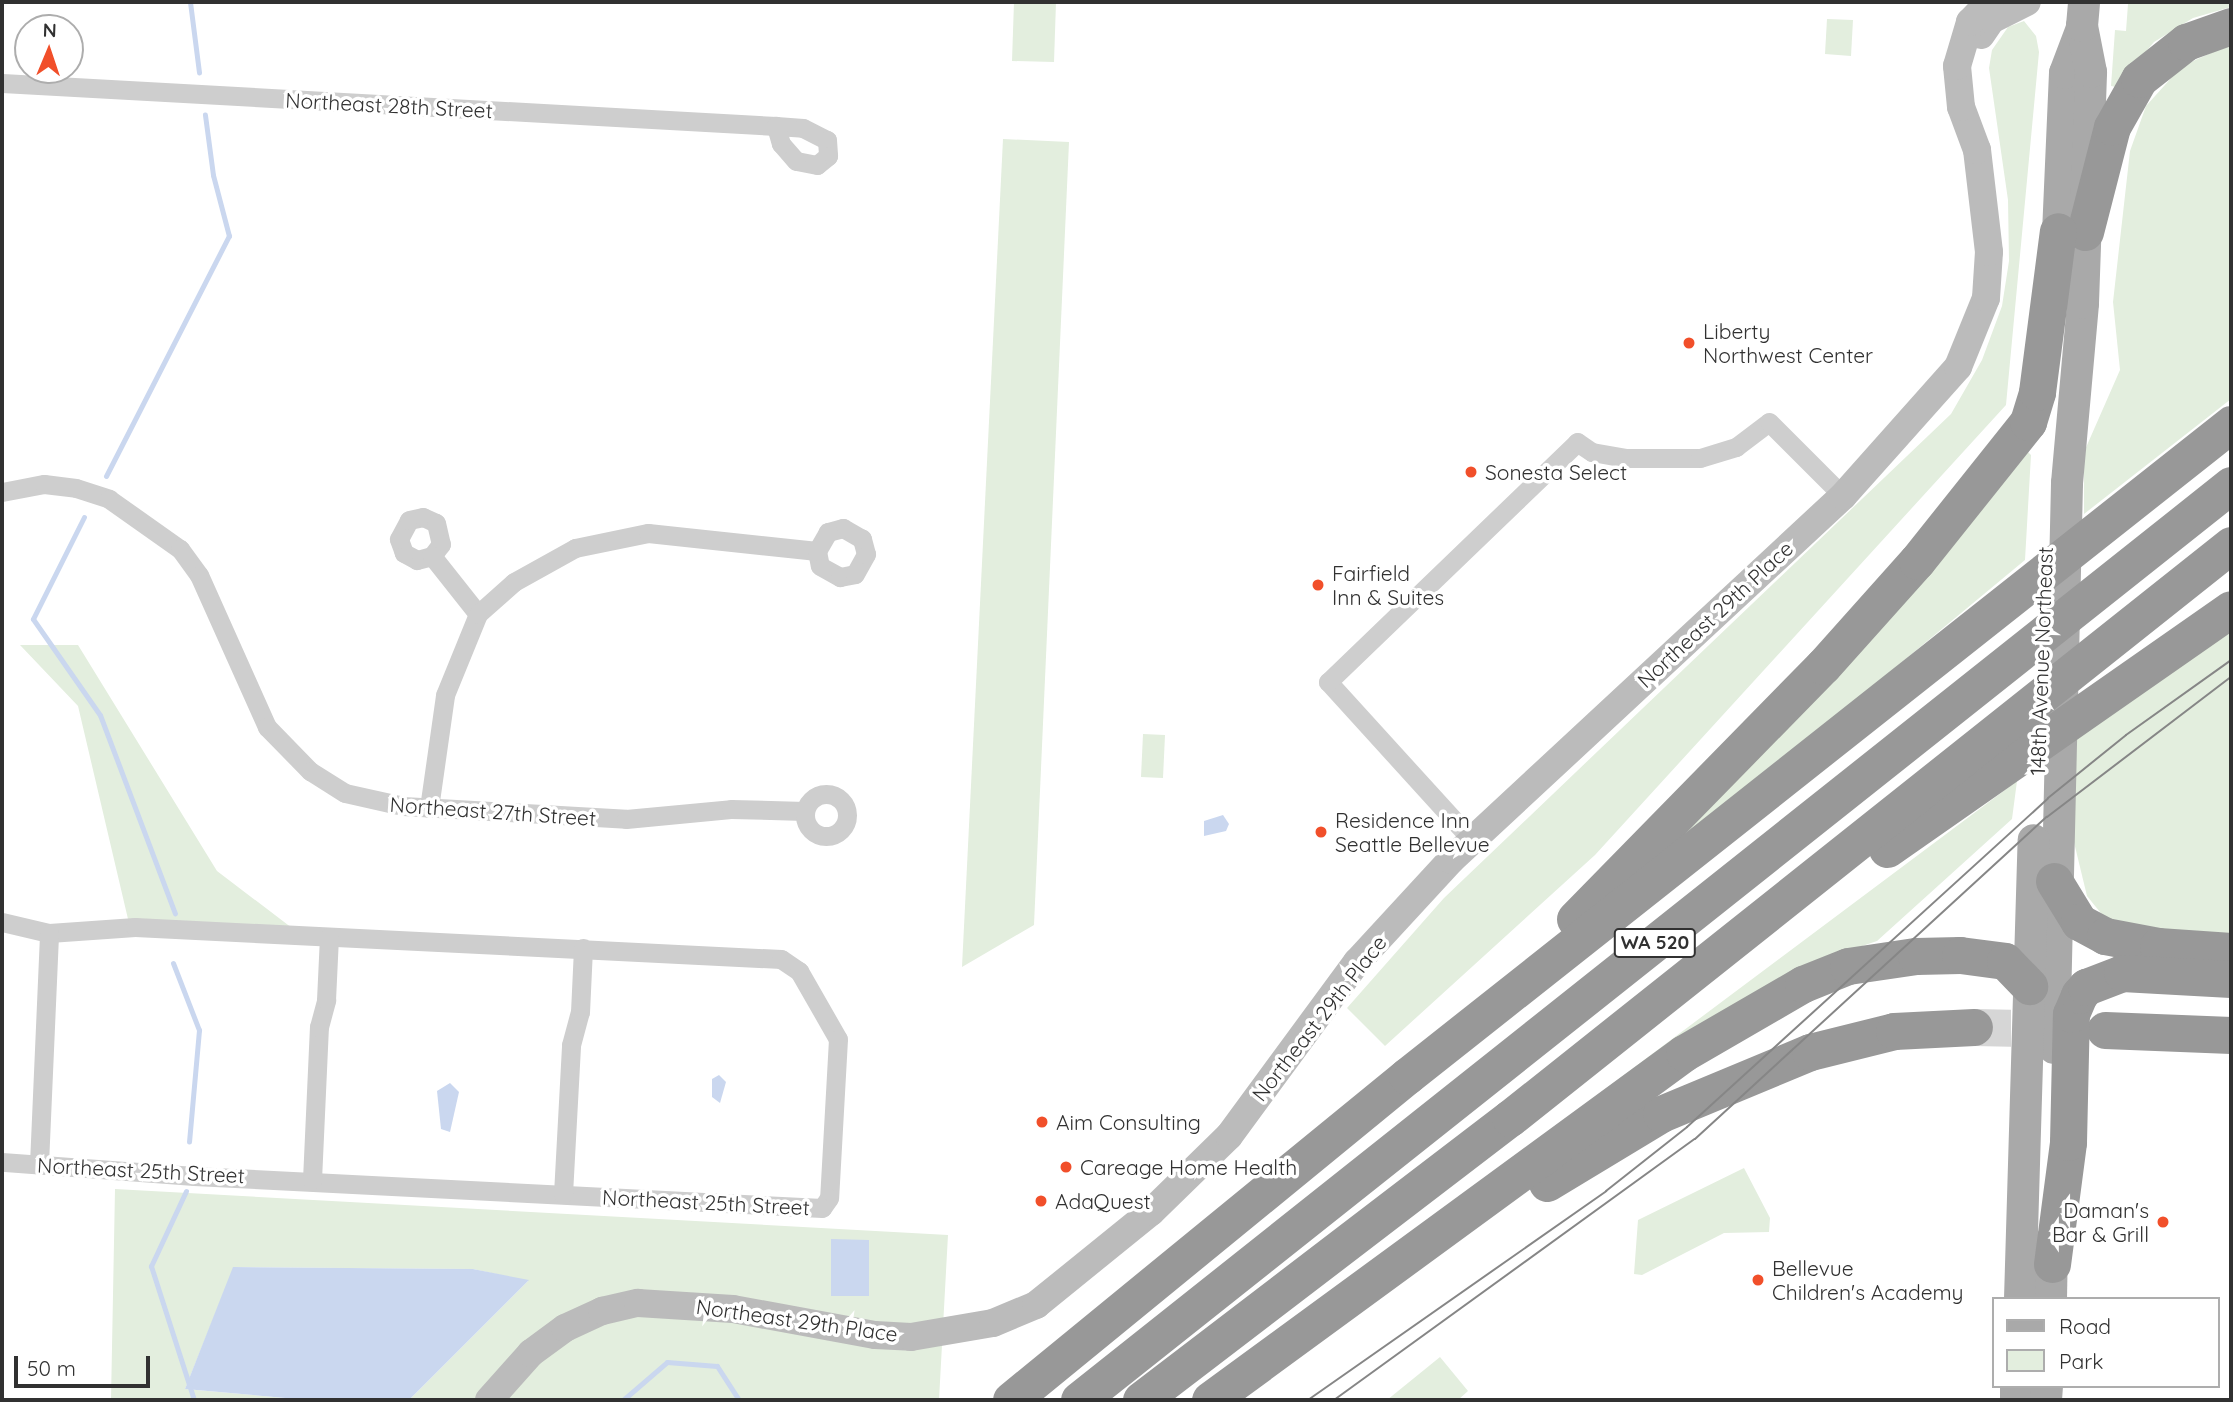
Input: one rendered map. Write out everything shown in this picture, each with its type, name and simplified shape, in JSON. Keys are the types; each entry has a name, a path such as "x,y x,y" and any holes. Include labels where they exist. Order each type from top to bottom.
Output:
{"highway":[{"path":"1407,1076 1534,959 1776,716 1917,561 1986,478 2032,414 2072,232 2112,127 2139,79 2186,42 2231,26"},
{"path":"1011,1400 1407,1076 2231,424"},
{"name":"WA 520","path":"1079,1400 2231,485"},
{"name":"WA 520","path":"1141,1400 1510,1118 2231,545"},
{"path":"1510,1118 1599,1062 1918,826 2231,609"},
{"path":"2054,881 2079,922 2105,936 2158,946 2231,951"},
{"path":"1210,1400 1684,1053 1803,984 1849,966 1916,956 1961,955 2005,961 2029,986"},
{"path":"2052,1281 2068,1142 2071,1014 2079,995 2085,987 2122,973 2231,979"},
{"path":"1232,1400 1591,1153 1661,1114 1851,1039 1895,1031 1974,1027"},
{"path":"2105,1030 2231,1035"}],"main road":[{"name":"148th Avenue Northeast","path":"2020,1297 2029,986 2046,793 2056,523 2072,232 2066,73 2083,14"},
{"name":"148th Avenue Northeast","path":"2046,793 2054,881 2052,1281"}],"street":[{"name":"Northeast 29th Place","path":"1971,127 1961,107 1957,66 1970,22 1989,2"},
{"name":"Northeast 29th Place","path":"489,1400 503,1389 531,1353 565,1328 602,1311 638,1303 733,1309 875,1335 911,1337 993,1323 1036,1305 1151,1213 1229,1136 1357,962 1472,840 1843,496 1939,393 1973,338 1986,298 1989,252 1971,127 1972,70 1981,34 1991,20 2027,2"},
{"name":"Northeast 28th Street","path":"2,83 776,126"},
{"path":"1472,840 1328,682 1577,443 1592,452 1626,458 1700,458 1736,447 1769,422 1843,496"},
{"name":"Northeast 27th Street","path":"2,492 44,484 75,488 109,499 147,523 180,549 199,575 267,727 288,750 345,793 379,804 626,819 731,809 805,811"},
{"path":"429,808 445,695 478,614 542,564 613,537 648,533 817,551"},
{"path":"432,556 478,614"},
{"name":"Northeast 25th Street","path":"2,922 49,933 135,928 781,959 799,971 838,1039 829,1198 822,1208 2,1162"},
{"path":"39,1164 49,933"},
{"path":"312,1180 319,1027 327,999 329,937"},
{"path":"563,1194 571,1045 580,1012 583,948"}],"green space":[{"path":"1014,2 1056,2 1054,62 1012,61"},
{"path":"2231,2 2231,7 2193,18 2154,42 2116,87 2111,86 2115,30 2126,31 2128,4"},
{"path":"1827,19 1853,20 1851,56 1825,54"},
{"path":"2024,21 2036,36 2039,52 2006,405 1595,855 1385,1046 1347,1008 1444,898 1951,414 1982,360 2002,306 2009,261 2008,200 1989,68 1992,50 2008,27"},
{"path":"2231,44 2231,399 2084,514 2084,452 2120,370 2113,302 2130,151 2146,106 2182,66"},
{"path":"1003,139 1069,142 1034,925 962,967"},
{"path":"2028,452 2031,455 2025,560 1591,920 1854,655"},
{"path":"2231,626 2231,938 2108,922 2087,896 2072,834 2077,738"},
{"path":"20,645 78,645 217,871 292,928 128,919 78,706"},
{"path":"1143,734 1165,735 1163,778 1141,777"},
{"path":"2017,781 2012,819 1877,941 1800,967 1267,1342"},
{"path":"1744,1168 1770,1218 1769,1232 1724,1233 1642,1275 1634,1274 1638,1220"},
{"path":"115,1189 948,1235 939,1400 409,1400 528,1281 473,1269 234,1267 185,1389 308,1400 111,1400"},
{"path":"1440,1357 1468,1391 1458,1400 1387,1400"}],"water":[{"path":"1223,815 1229,824 1226,831 1204,836 1204,821"},
{"path":"719,1075 726,1082 720,1103 712,1097 712,1079"},
{"path":"450,1083 459,1092 450,1132 441,1129 437,1091"},
{"path":"831,1239 869,1240 869,1296 831,1296"},
{"path":"233,1267 473,1269 529,1280 409,1400 308,1400 185,1389"}],"waterway":[{"path":"190,2 199,72"},
{"path":"106,476 229,236 213,175 205,115"},
{"path":"84,517 33,619 100,715 175,913"},
{"path":"173,963 199,1030 189,1142"},
{"path":"186,1191 151,1266 194,1400"},
{"path":"623,1400 667,1362 717,1366 739,1400"}],"tunnel":[{"path":"1974,1027 2061,1029"}],"tram line":[{"path":"1308,1400 1606,1191 1687,1127 2048,798 2126,735 2231,660"},
{"path":"1334,1400 1695,1139 2047,817 2231,677"}],"place":[{"name":"Liberty Northwest Center","path":"1689,343"},
{"name":"Sonesta Select","path":"1471,472"},
{"name":"Fairfield Inn & Suites","path":"1318,585"},
{"name":"Residence Inn Seattle Bellevue","path":"1321,832"},
{"name":"Aim Consulting","path":"1042,1122"},
{"name":"Careage Home Health","path":"1066,1167"},
{"name":"AdaQuest","path":"1041,1201"},
{"name":"Daman's Bar & Grill","path":"2163,1222"},
{"name":"Bellevue Children's Academy","path":"1758,1280"}]}
